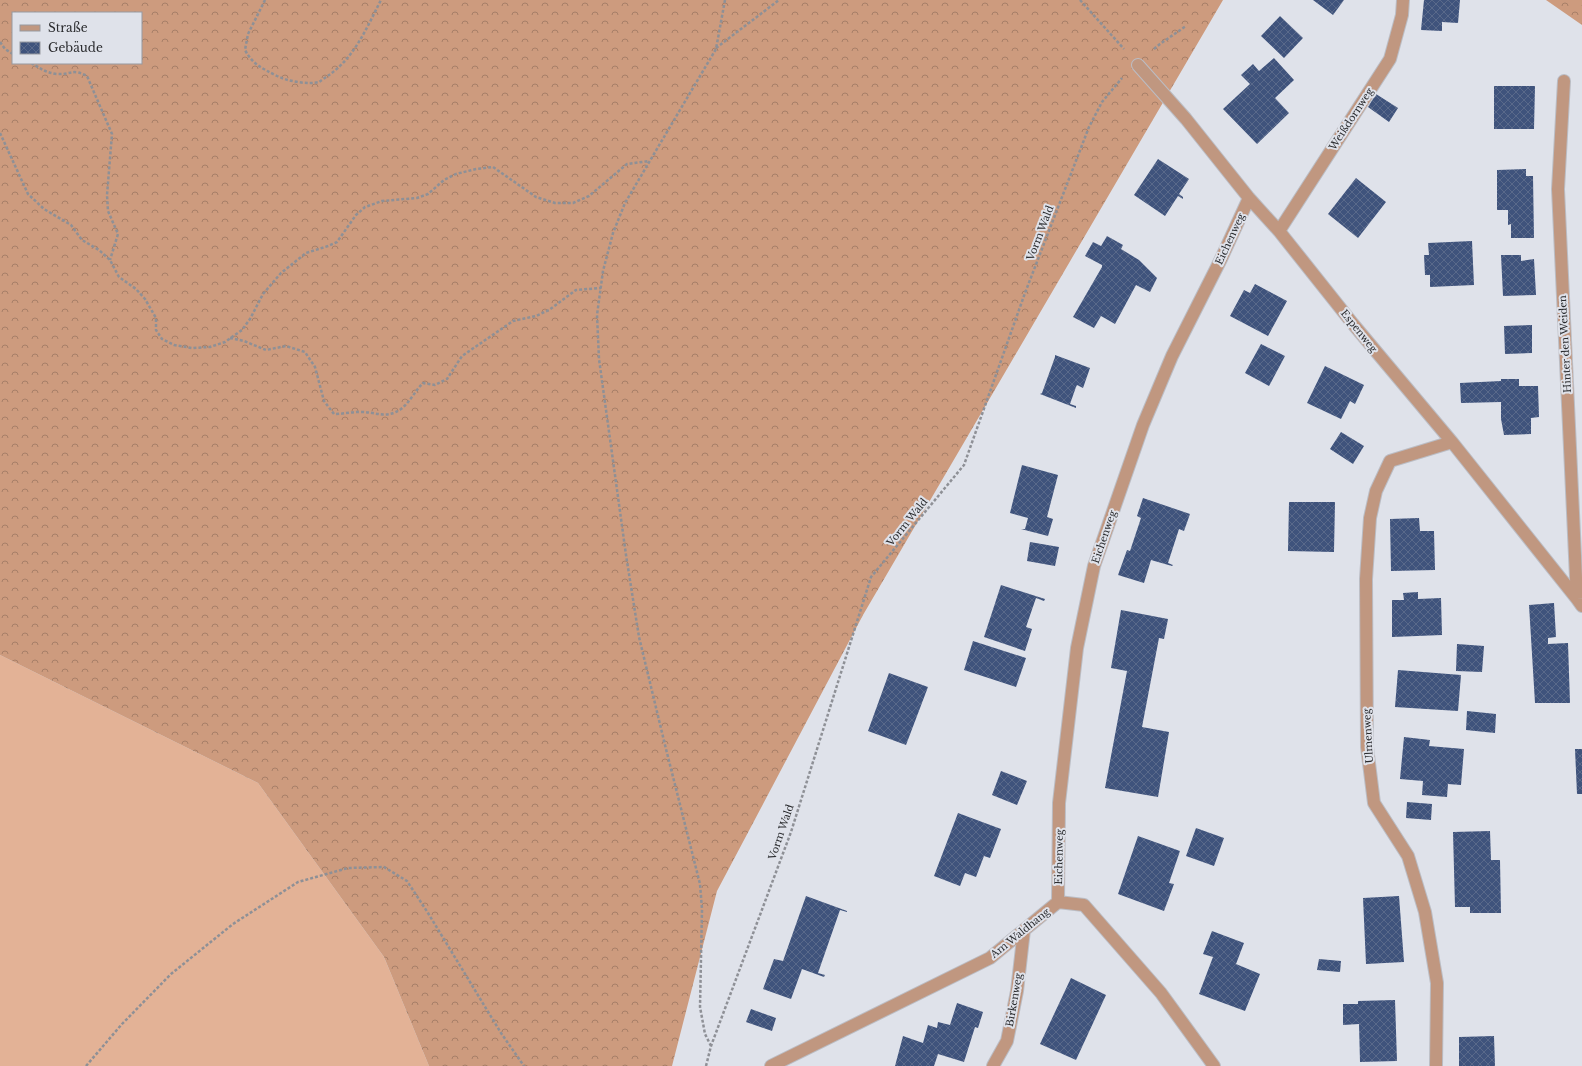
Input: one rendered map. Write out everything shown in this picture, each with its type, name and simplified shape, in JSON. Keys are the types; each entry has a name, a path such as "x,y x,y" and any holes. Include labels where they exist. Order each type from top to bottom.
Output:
{"street":[{"name":"Weißdornweg","path":"1279,231 1390,58 1402,15 1403,0"},
{"name":"Espenweg","path":"1138,65 1186,119 1249,198 1279,231 1353,324 1452,442 1580,603"},
{"name":"Hinter den Weiden","path":"1564,81 1558,189 1580,603"},
{"name":"Eichenweg","path":"1058,902 1060,803 1077,648 1094,566 1143,425 1172,356 1221,259 1249,198"},
{"name":"Ulmenweg","path":"1436,1066 1437,983 1425,912 1408,856 1374,803 1367,747 1366,579 1370,518 1376,491 1390,461 1452,442"},
{"name":"Am Waldhang","path":"771,1066 990,958 1058,902 1084,905 1161,993 1214,1066"},
{"name":"Birkenweg","path":"993,1066 1007,1041 1017,991 1024,930"}],"path":[{"path":"265,0 248,34 245,50 250,59 256,65 282,79 300,82 319,82 334,71 359,43 381,0"},
{"path":"711,1046 705,1034 700,1007 702,908 700,884 639,637 599,359 597,315 602,271 613,233 625,203 716,49 725,0"},
{"path":"716,49 779,0"},
{"path":"1080,0 1138,65"},
{"name":"Vorm Wald","path":"706,1066 711,1046 791,832 871,577 964,466 1025,293 1089,127 1102,102 1117,83 1160,44 1186,26"},
{"path":"0,42 5,49 12,53"},
{"path":"32,64 43,71 58,74 79,72 87,76 112,134 107,195 108,211 118,234 110,260"},
{"path":"0,133 28,194 44,209 71,225 82,240 99,250 110,260 119,277 136,289 145,299 156,318 156,330 162,339 174,345 192,348 210,347 225,342 242,330 250,319 263,294 281,274 306,253 337,242 356,215 365,207 382,201 417,198 428,194 444,180 456,174 476,169 493,168 536,197 555,203 573,203 588,196 627,164 649,161"},
{"path":"230,338 244,341 266,350 286,346 305,352 315,367 324,401 334,414 360,412 386,416 400,410 408,403 423,383 435,385 447,379 462,356 513,321 536,316 549,310 576,290 600,288"},
{"path":"86,1066 122,1024 170,974 233,924 298,882 348,868 384,867 407,881 497,1027 524,1066"}],"shaded area":[{"path":"0,655 258,783 384,957 429,1066 0,1066"}],"green space":[{"path":"0,0 1223,0 863,615 717,891 672,1066 429,1066 384,957 258,783 0,655"},
{"path":"1546,0 1582,0 1582,25"}],"building":[{"path":"1313,0 1344,0 1333,15"},
{"path":"1424,0 1460,0 1458,23 1442,22 1442,31 1421,30"},
{"path":"1280,16 1303,38 1284,58 1261,36"},
{"path":"1274,58 1294,80 1275,98 1289,113 1257,144 1223,109 1250,84 1241,75 1253,64 1259,71"},
{"path":"1494,86 1535,86 1534,129 1494,129"},
{"path":"1376,94 1398,108 1389,122 1368,107"},
{"path":"1158,159 1189,179 1179,194 1183,197 1183,199 1178,196 1165,216 1134,195"},
{"path":"1526,169 1526,176 1533,176 1534,238 1511,238 1511,224 1508,225 1508,210 1497,210 1497,170"},
{"path":"1356,178 1386,202 1358,238 1328,214"},
{"path":"1107,236 1123,245 1121,249 1139,260 1157,278 1150,292 1136,285 1115,324 1101,316 1094,328 1073,317 1102,267 1102,265 1085,256 1093,242 1101,246"},
{"path":"1472,241 1474,285 1430,287 1430,275 1425,275 1424,255 1429,255 1428,243"},
{"path":"1501,255 1521,255 1521,261 1534,259 1536,295 1503,296"},
{"path":"1255,284 1287,301 1268,336 1230,316 1244,290 1250,293"},
{"path":"1532,325 1532,353 1505,354 1504,326"},
{"path":"1261,344 1285,356 1269,386 1245,373"},
{"path":"1055,355 1090,368 1083,388 1077,385 1070,404 1076,406 1076,408 1040,394 1042,393"},
{"path":"1325,366 1364,385 1355,404 1350,401 1341,419 1307,403"},
{"path":"1501,379 1519,379 1519,386 1538,386 1539,417 1531,418 1531,434 1504,435 1501,419 1501,402 1461,403 1460,383 1501,381"},
{"path":"1341,432 1364,446 1353,464 1330,449"},
{"path":"1022,465 1058,475 1047,517 1053,519 1048,536 1021,529 1025,529 1028,518 1010,513"},
{"path":"1143,498 1190,514 1184,531 1179,529 1168,563 1173,565 1151,560 1144,583 1118,575 1127,550 1130,551 1141,518 1137,516"},
{"path":"1289,502 1335,502 1334,552 1288,551"},
{"path":"1419,518 1420,531 1434,531 1435,570 1391,571 1390,519"},
{"path":"1030,542 1059,547 1055,566 1027,561"},
{"path":"1001,585 1045,599 1044,601 1036,598 1026,627 1032,629 1025,651 984,637"},
{"path":"1418,592 1418,599 1441,598 1442,635 1392,637 1392,600 1404,600 1403,593"},
{"path":"1554,603 1556,637 1548,638 1548,644 1568,643 1570,703 1535,703 1529,605"},
{"path":"1121,610 1168,619 1164,639 1159,638 1142,727 1169,732 1158,797 1105,788 1127,671 1111,668"},
{"path":"973,641 1026,658 1016,687 964,670"},
{"path":"1457,644 1484,646 1482,672 1456,671"},
{"path":"1398,670 1461,675 1458,711 1395,707"},
{"path":"889,673 928,687 906,745 868,731"},
{"path":"1467,711 1496,714 1495,733 1466,730"},
{"path":"1404,737 1430,740 1429,746 1464,749 1461,785 1448,784 1447,797 1422,795 1423,781 1400,779"},
{"path":"1575,749 1582,749 1582,794 1577,794"},
{"path":"1001,771 1027,781 1017,805 992,795"},
{"path":"1407,802 1432,804 1431,820 1406,818"},
{"path":"958,813 1001,829 990,858 984,856 976,877 965,873 960,886 934,876"},
{"path":"1196,828 1224,838 1214,866 1186,856"},
{"path":"1490,831 1491,860 1500,860 1501,913 1470,913 1470,907 1455,907 1453,832"},
{"path":"1138,836 1180,851 1169,883 1174,884 1164,911 1118,894"},
{"path":"806,896 847,912 840,910 818,973 825,975 824,977 802,969 791,999 763,989 774,959 783,961"},
{"path":"1399,896 1404,962 1366,964 1363,898"},
{"path":"1212,931 1244,943 1236,964 1260,974 1245,1011 1199,994 1213,957 1203,954"},
{"path":"1319,959 1341,961 1340,972 1317,970"},
{"path":"1071,978 1106,995 1076,1060 1040,1044"},
{"path":"1395,1000 1397,1061 1360,1062 1359,1024 1343,1025 1343,1004 1358,1004 1358,1001"},
{"path":"957,1003 983,1012 978,1028 975,1027 964,1062 938,1054 934,1066 895,1066 903,1036 923,1043 928,1025 937,1028 938,1022 950,1025"},
{"path":"751,1009 776,1018 772,1031 746,1022"},
{"path":"1494,1036 1495,1066 1459,1066 1459,1037"}]}
